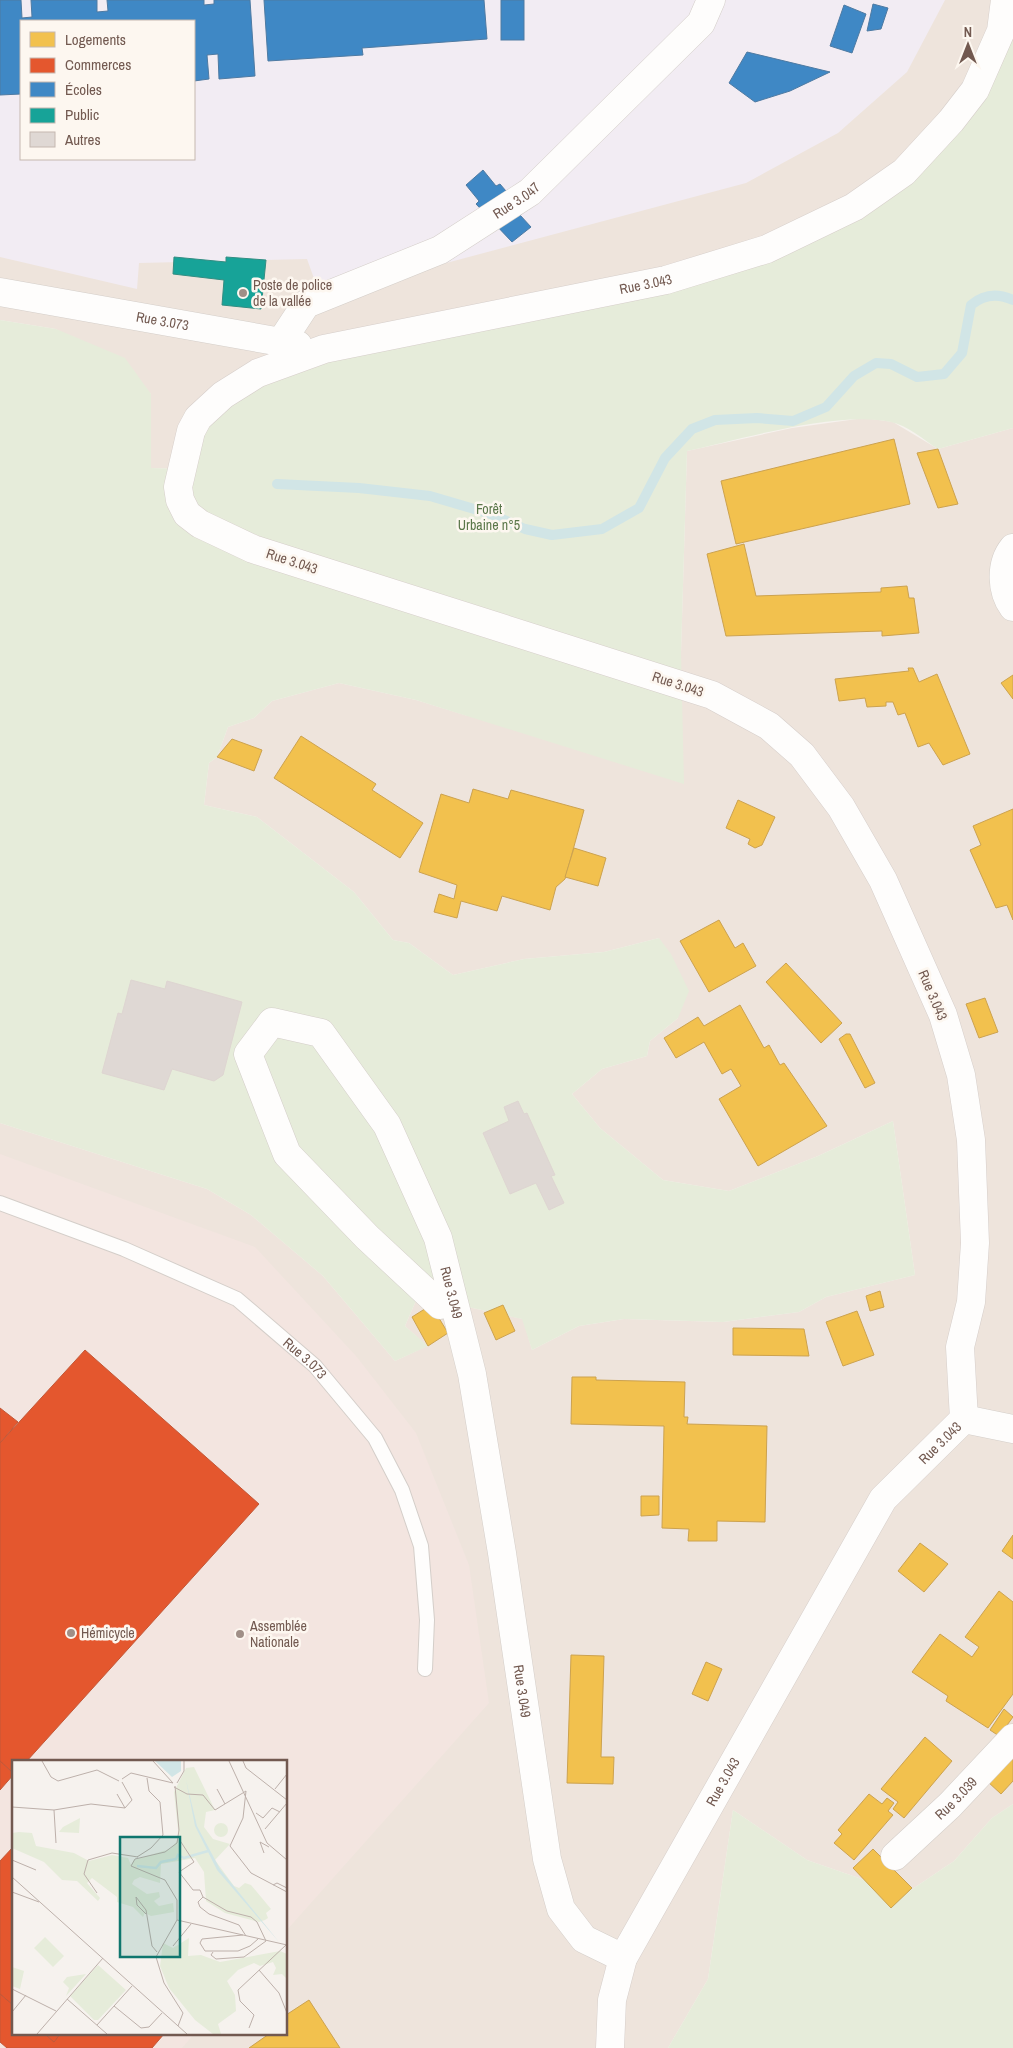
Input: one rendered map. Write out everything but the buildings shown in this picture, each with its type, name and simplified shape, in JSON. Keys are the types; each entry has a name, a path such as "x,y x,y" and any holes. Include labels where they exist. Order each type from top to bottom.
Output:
{"street":[{"name":"Rue 3.047","path":"281,342 306,304 440,250 530,192 701,23 711,0"},
{"name":"Rue 3.043","path":"610,2048 612,2000 623,1958 884,1499 964,1419 960,1347 970,1302 975,1243 970,1140 961,1075 943,1015 884,880 841,807 802,755 769,726 712,695 253,549 200,524 187,514 180,500 178,486 191,432 198,418 215,401 258,373 324,349 666,280 767,249 854,207 904,172 951,122 975,90 1007,36 1005,0"},
{"name":"Rue 3.073","path":"0,292 324,349"},
{"path":"1013,548 1003,569 1005,588 1013,607"},
{"name":"Rue 3.049","path":"440,1305 367,1237 287,1154 248,1054 272,1022 321,1033 387,1125 438,1238 472,1374 502,1553 546,1859 561,1909 584,1939 623,1958"},
{"path":"964,1419 1013,1429"},
{"name":"Rue 3.039","path":"896,1856 950,1805 1013,1738"}],"lane":[{"name":"Rue 3.073","path":"0,1203 124,1249 237,1299 315,1366 375,1438 402,1490 421,1546 426,1620 425,1669"}],"shaded area":[{"path":"0,0 1003,0 972,89 852,206 184,469 151,468 151,394 56,329 0,320"},
{"path":"0,0 945,0 907,72 838,133 746,183 435,266 316,284 307,259 139,263 137,289 0,257"},
{"path":"864,418 893,422 938,449 1013,428 1013,1804 992,1818 954,1861 905,1894 807,1860 733,1810 708,1979 668,2048 0,2048 0,1123 207,1189 251,1215 323,1276 395,1361 427,1346 405,1326 418,1296 523,1319 532,1350 579,1326 624,1319 723,1322 799,1312 826,1297 915,1275 893,1121 818,1156 729,1191 663,1180 600,1128 572,1094 602,1069 647,1056 650,1041 678,1018 659,938 604,952 524,959 453,975 409,943 393,940 354,892 257,817 204,805 209,763 217,757 228,727 254,718 272,701 339,683 416,700 468,716 681,653 687,451 792,428"},
{"name":"Assemblée Nationale","path":"0,1154 255,1247 356,1356 416,1433 469,1565 489,1703 288,1929 288,1760 12,1760 12,2036 192,2036 182,2048 0,2048"}],"green space":[{"name":"Forêt Urbaine n°5","path":"1013,0 1013,428 938,449 909,429 891,422 869,419 844,420 762,433 687,451 681,653 684,784 416,700 339,683 272,701 254,718 228,727 217,757 209,763 204,805 257,817 354,892 393,940 409,943 453,975 524,959 604,952 659,938 671,954 689,991 678,1018 650,1041 647,1056 602,1069 572,1094 600,1128 663,1180 729,1191 818,1156 893,1121 915,1275 826,1297 799,1312 723,1322 624,1319 579,1326 532,1350 522,1319 418,1296 405,1326 428,1346 395,1361 323,1276 251,1215 207,1189 0,1123 0,320 56,329 125,358 151,394 151,468 184,469 188,449 236,390 324,349 664,279 852,206 949,121"},
{"path":"1013,1804 1013,2048 668,2048 708,1979 733,1810 807,1860 905,1894 954,1861 992,1818"}],"waterway":[{"path":"277,484 359,488 430,496 488,513 525,529 552,535 602,529 639,508 665,458 692,429 715,420 757,418 793,421 826,407 854,376 876,363 891,364 917,377 944,374 962,353 971,305 976,301 991,296 1002,296 1013,300"}],"place":[{"name":"Poste de police de la vallée","path":"243,293"},
{"name":"Hémicycle","path":"71,1633"},
{"name":"Assemblée Nationale","path":"240,1634"}]}
